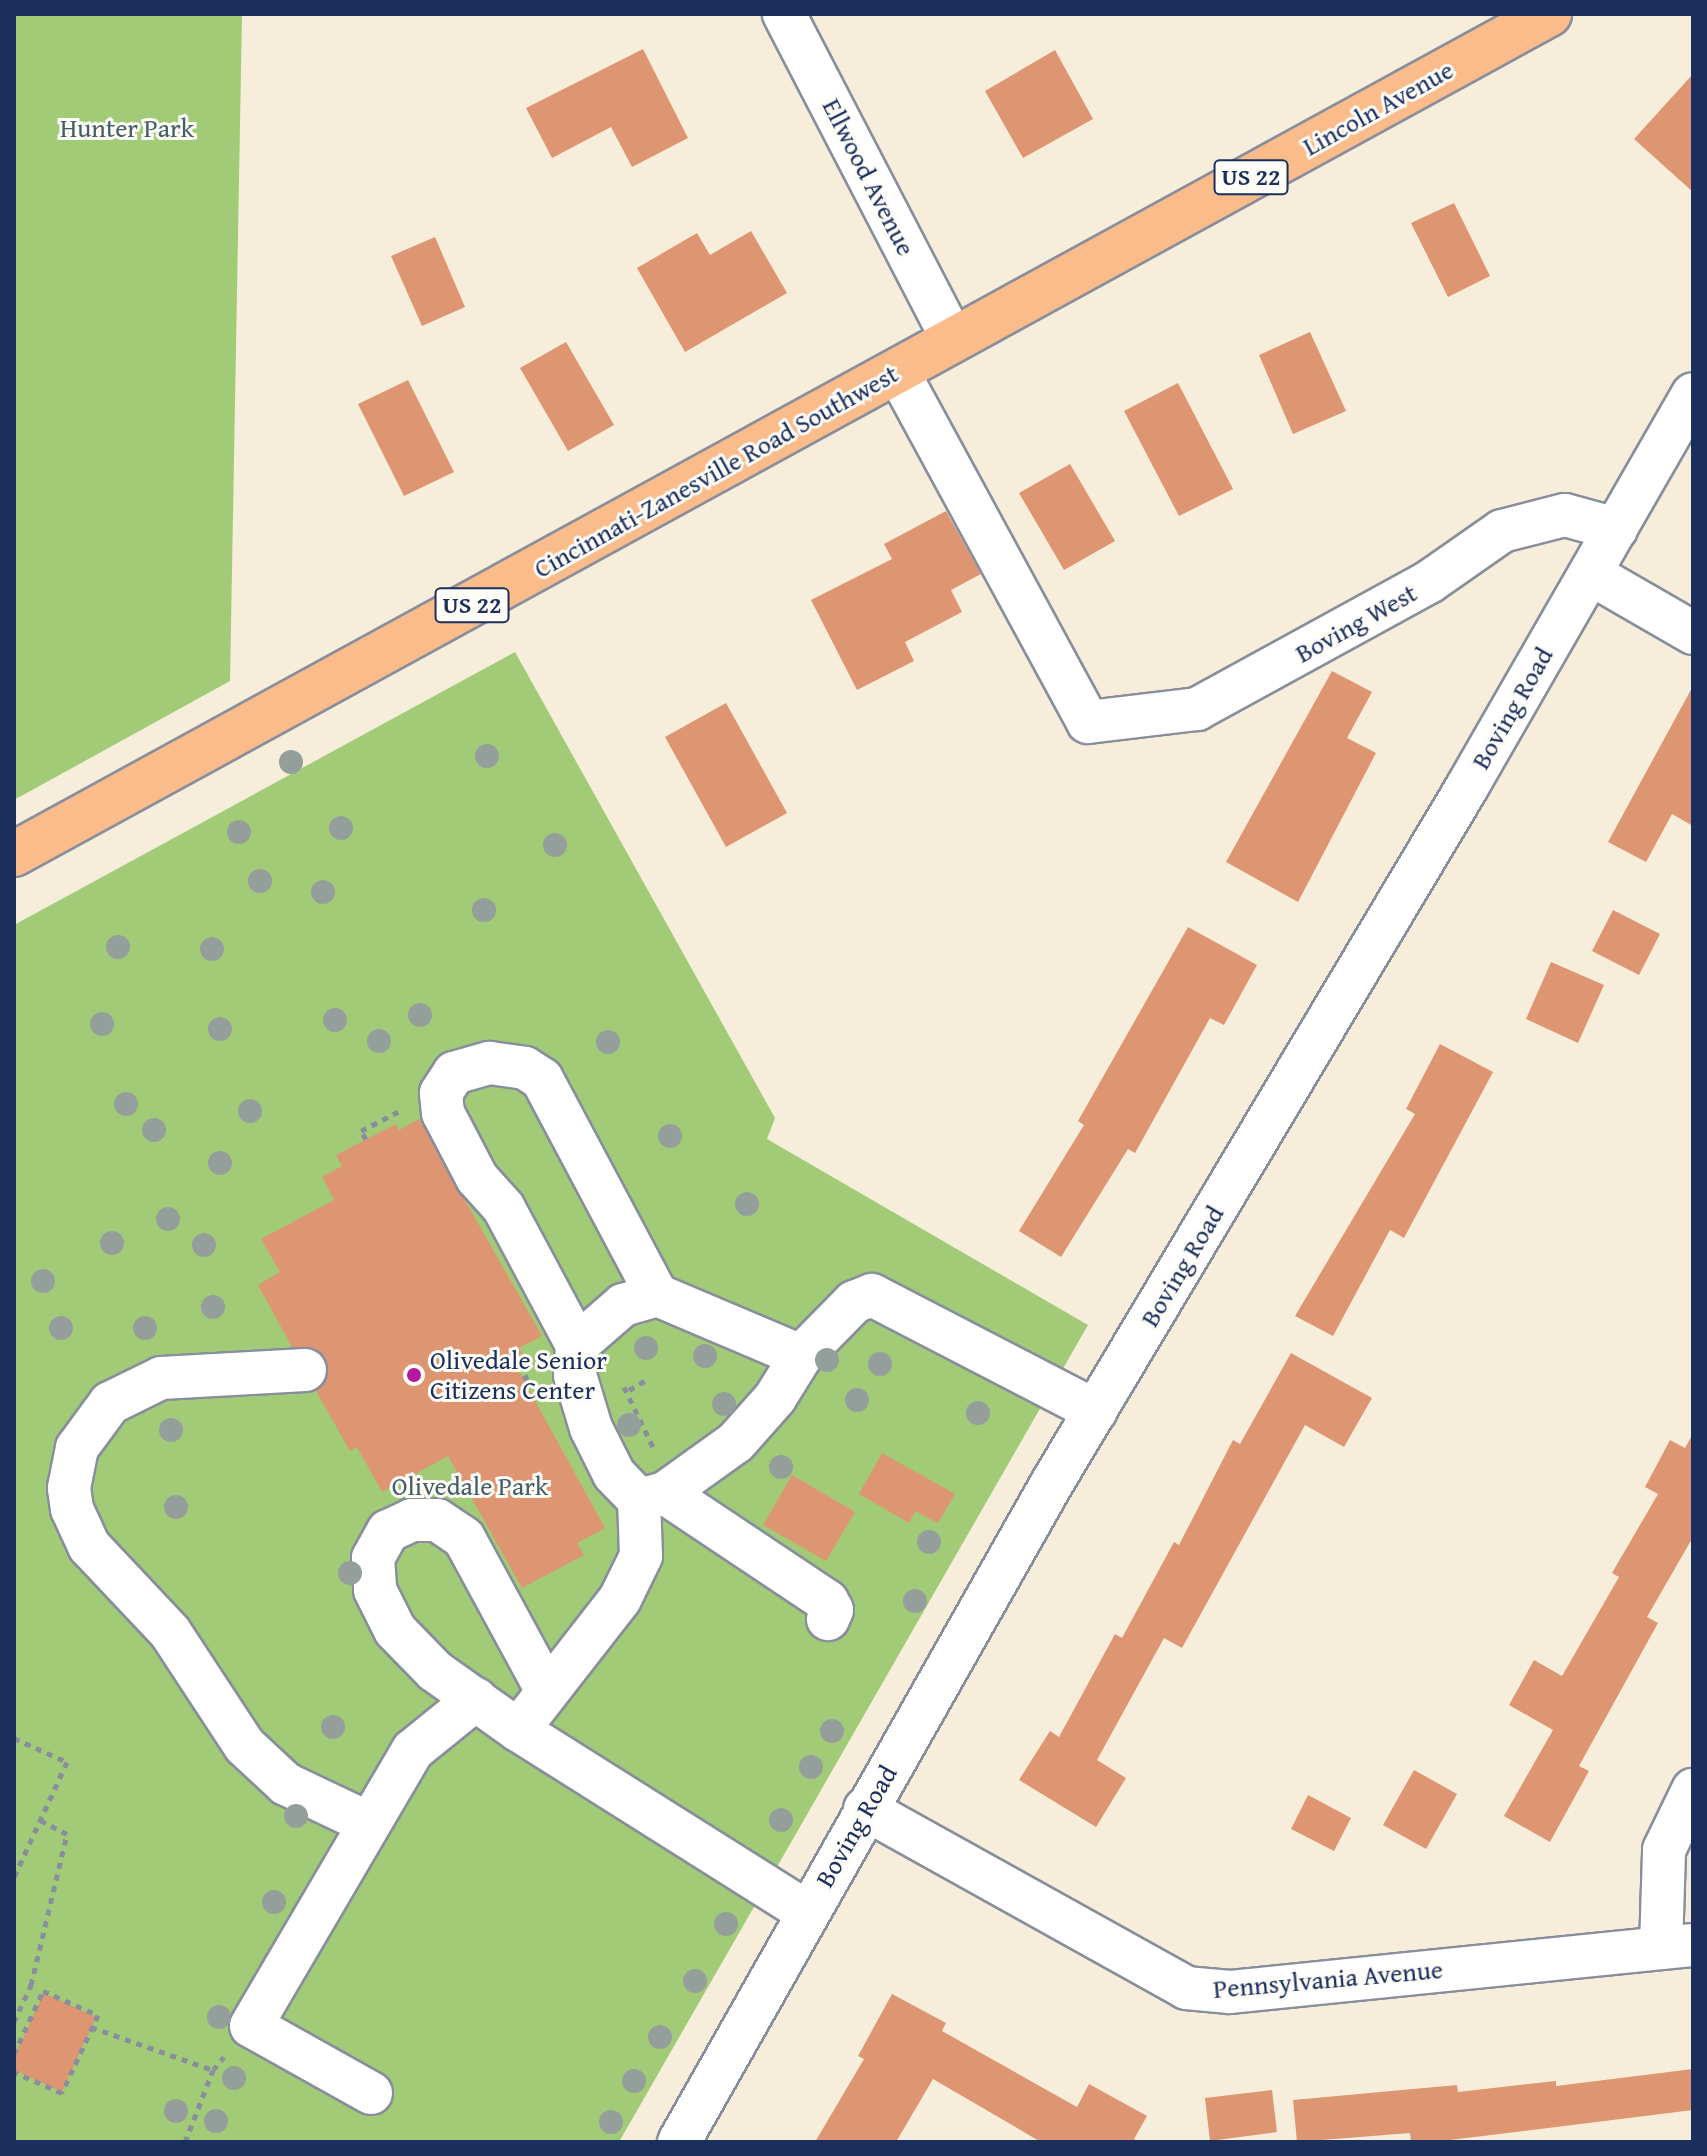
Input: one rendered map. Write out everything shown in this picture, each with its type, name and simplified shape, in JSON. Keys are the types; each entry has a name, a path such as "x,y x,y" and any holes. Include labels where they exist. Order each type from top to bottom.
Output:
{"main road":[{"name":"Lincoln Avenue","path":"953,340 1549,14"},
{"name":"Cincinnati-Zanesville Road Southwest","path":"14,854 953,340"}],"street":[{"name":"Ellwood Avenue","path":"784,14 953,340"},
{"name":"Boving West","path":"898,372 1088,722 1197,709 1429,582 1502,531 1565,515 1616,529"},
{"name":"Boving Road","path":"679,2142 865,1809 1096,1411 1591,574 1693,394"},
{"path":"1591,574 1693,633"},
{"path":"801,1356 657,1295 542,1079 525,1068 490,1063 454,1073 441,1093 443,1113 477,1178 504,1208 577,1345 575,1375 591,1428 614,1474 827,1601 832,1610 828,1619"},
{"path":"577,1345 623,1305 657,1295"},
{"path":"518,1730 620,1599 641,1556 652,1496 736,1442 775,1398 801,1356 854,1302 872,1295 1096,1411"},
{"path":"305,1370 161,1378 110,1403 77,1448 69,1488 72,1509 89,1546 170,1632 245,1746 286,1784 368,1823"},
{"path":"547,1691 464,1538 437,1520 412,1520 388,1531 373,1558 375,1590 395,1630 435,1671 518,1730 807,1912"},
{"path":"371,2093 251,2026 413,1750 476,1699"},
{"path":"1677,1946 1664,1850 1693,1790"},
{"name":"Pennsylvania Avenue","path":"865,1809 1186,1988 1230,1992 1677,1946"}],"path":[{"path":"629,1390 646,1380"},
{"path":"14,1738 67,1762 14,1877"},
{"path":"29,2023 15,2019 31,1985 67,1834 40,1820"},
{"path":"14,2054 43,1991 98,2015 62,2093 14,2072"},
{"path":"92,2028 213,2070 185,2142"}],"green space":[{"name":"Hunter Park","path":"14,14 242,14 230,681 14,800"},
{"name":"Olivedale Park","path":"515,652 775,1118 767,1139 1088,1325 619,2142 14,2142 14,925"}],"building":[{"path":"643,49 688,138 632,167 611,127 552,158 526,108"},
{"path":"1055,50 1093,119 1023,158 985,91"},
{"path":"1693,74 1693,192 1634,139"},
{"path":"1454,203 1490,276 1448,297 1411,223"},
{"path":"751,231 787,293 685,352 637,268 697,233 710,255"},
{"path":"435,237 465,307 422,326 391,256"},
{"path":"1310,332 1346,411 1293,434 1259,355"},
{"path":"566,342 614,425 568,451 520,368"},
{"path":"408,380 454,472 404,496 358,404"},
{"path":"1178,383 1233,489 1179,516 1124,411"},
{"path":"1070,464 1115,541 1064,570 1019,493"},
{"path":"946,511 981,574 951,590 962,612 905,642 914,661 857,690 811,600 892,559 884,544"},
{"path":"1332,671 1372,692 1347,738 1376,753 1298,902 1226,862"},
{"path":"1693,686 1693,826 1672,814 1646,862 1608,842"},
{"path":"726,703 787,813 726,847 665,737"},
{"path":"1613,910 1660,934 1639,975 1592,951"},
{"path":"1188,927 1257,965 1224,1025 1210,1018 1135,1153 1128,1149 1061,1257 1019,1231 1084,1125 1078,1121"},
{"path":"1551,962 1604,985 1578,1043 1526,1019"},
{"path":"1440,1044 1493,1072 1404,1238 1390,1230 1333,1336 1295,1316 1415,1114 1406,1109"},
{"name":"Olivedale Senior Citizens Center","path":"419,1119 542,1336 519,1348 523,1355 513,1361 605,1528 577,1543 584,1555 522,1588 448,1456 382,1492 357,1447 350,1451 316,1391 327,1380 325,1358 315,1348 292,1347 258,1285 280,1272 261,1239 334,1200 322,1177 342,1166 336,1155 396,1124 399,1130"},
{"path":"1291,1353 1372,1398 1344,1447 1305,1425 1182,1648 1164,1638 1097,1760 1126,1778 1096,1827 1019,1780 1050,1731 1059,1737 1115,1634 1122,1638 1174,1542 1179,1545 1233,1440 1240,1444"},
{"path":"1693,1434 1693,1537 1647,1617 1658,1623 1579,1766 1589,1771 1550,1842 1504,1816 1553,1730 1509,1705 1534,1660 1562,1676 1619,1577 1612,1573 1658,1494 1645,1487 1670,1440 1685,1448"},
{"path":"882,1453 955,1494 938,1523 915,1511 909,1523 859,1494"},
{"path":"792,1475 855,1512 826,1561 763,1525"},
{"path":"1414,1770 1457,1794 1426,1849 1383,1825"},
{"path":"1308,1795 1351,1818 1334,1851 1291,1829"},
{"path":"44,1993 96,2017 62,2092 14,2070 14,2057"},
{"path":"892,1994 946,2023 942,2031 1077,2107 1089,2084 1147,2116 1134,2139 1139,2142 1041,2142 933,2079 896,2142 815,2142 864,2059 858,2056"},
{"path":"1693,2069 1693,2110 1434,2142 1411,2142 1410,2133 1297,2142 1293,2100 1457,2085 1458,2092 1556,2081 1556,2086"},
{"path":"1272,2090 1277,2132 1210,2141 1205,2098"}],"place":[{"name":"Olivedale Senior Citizens Center","path":"414,1375"}]}
